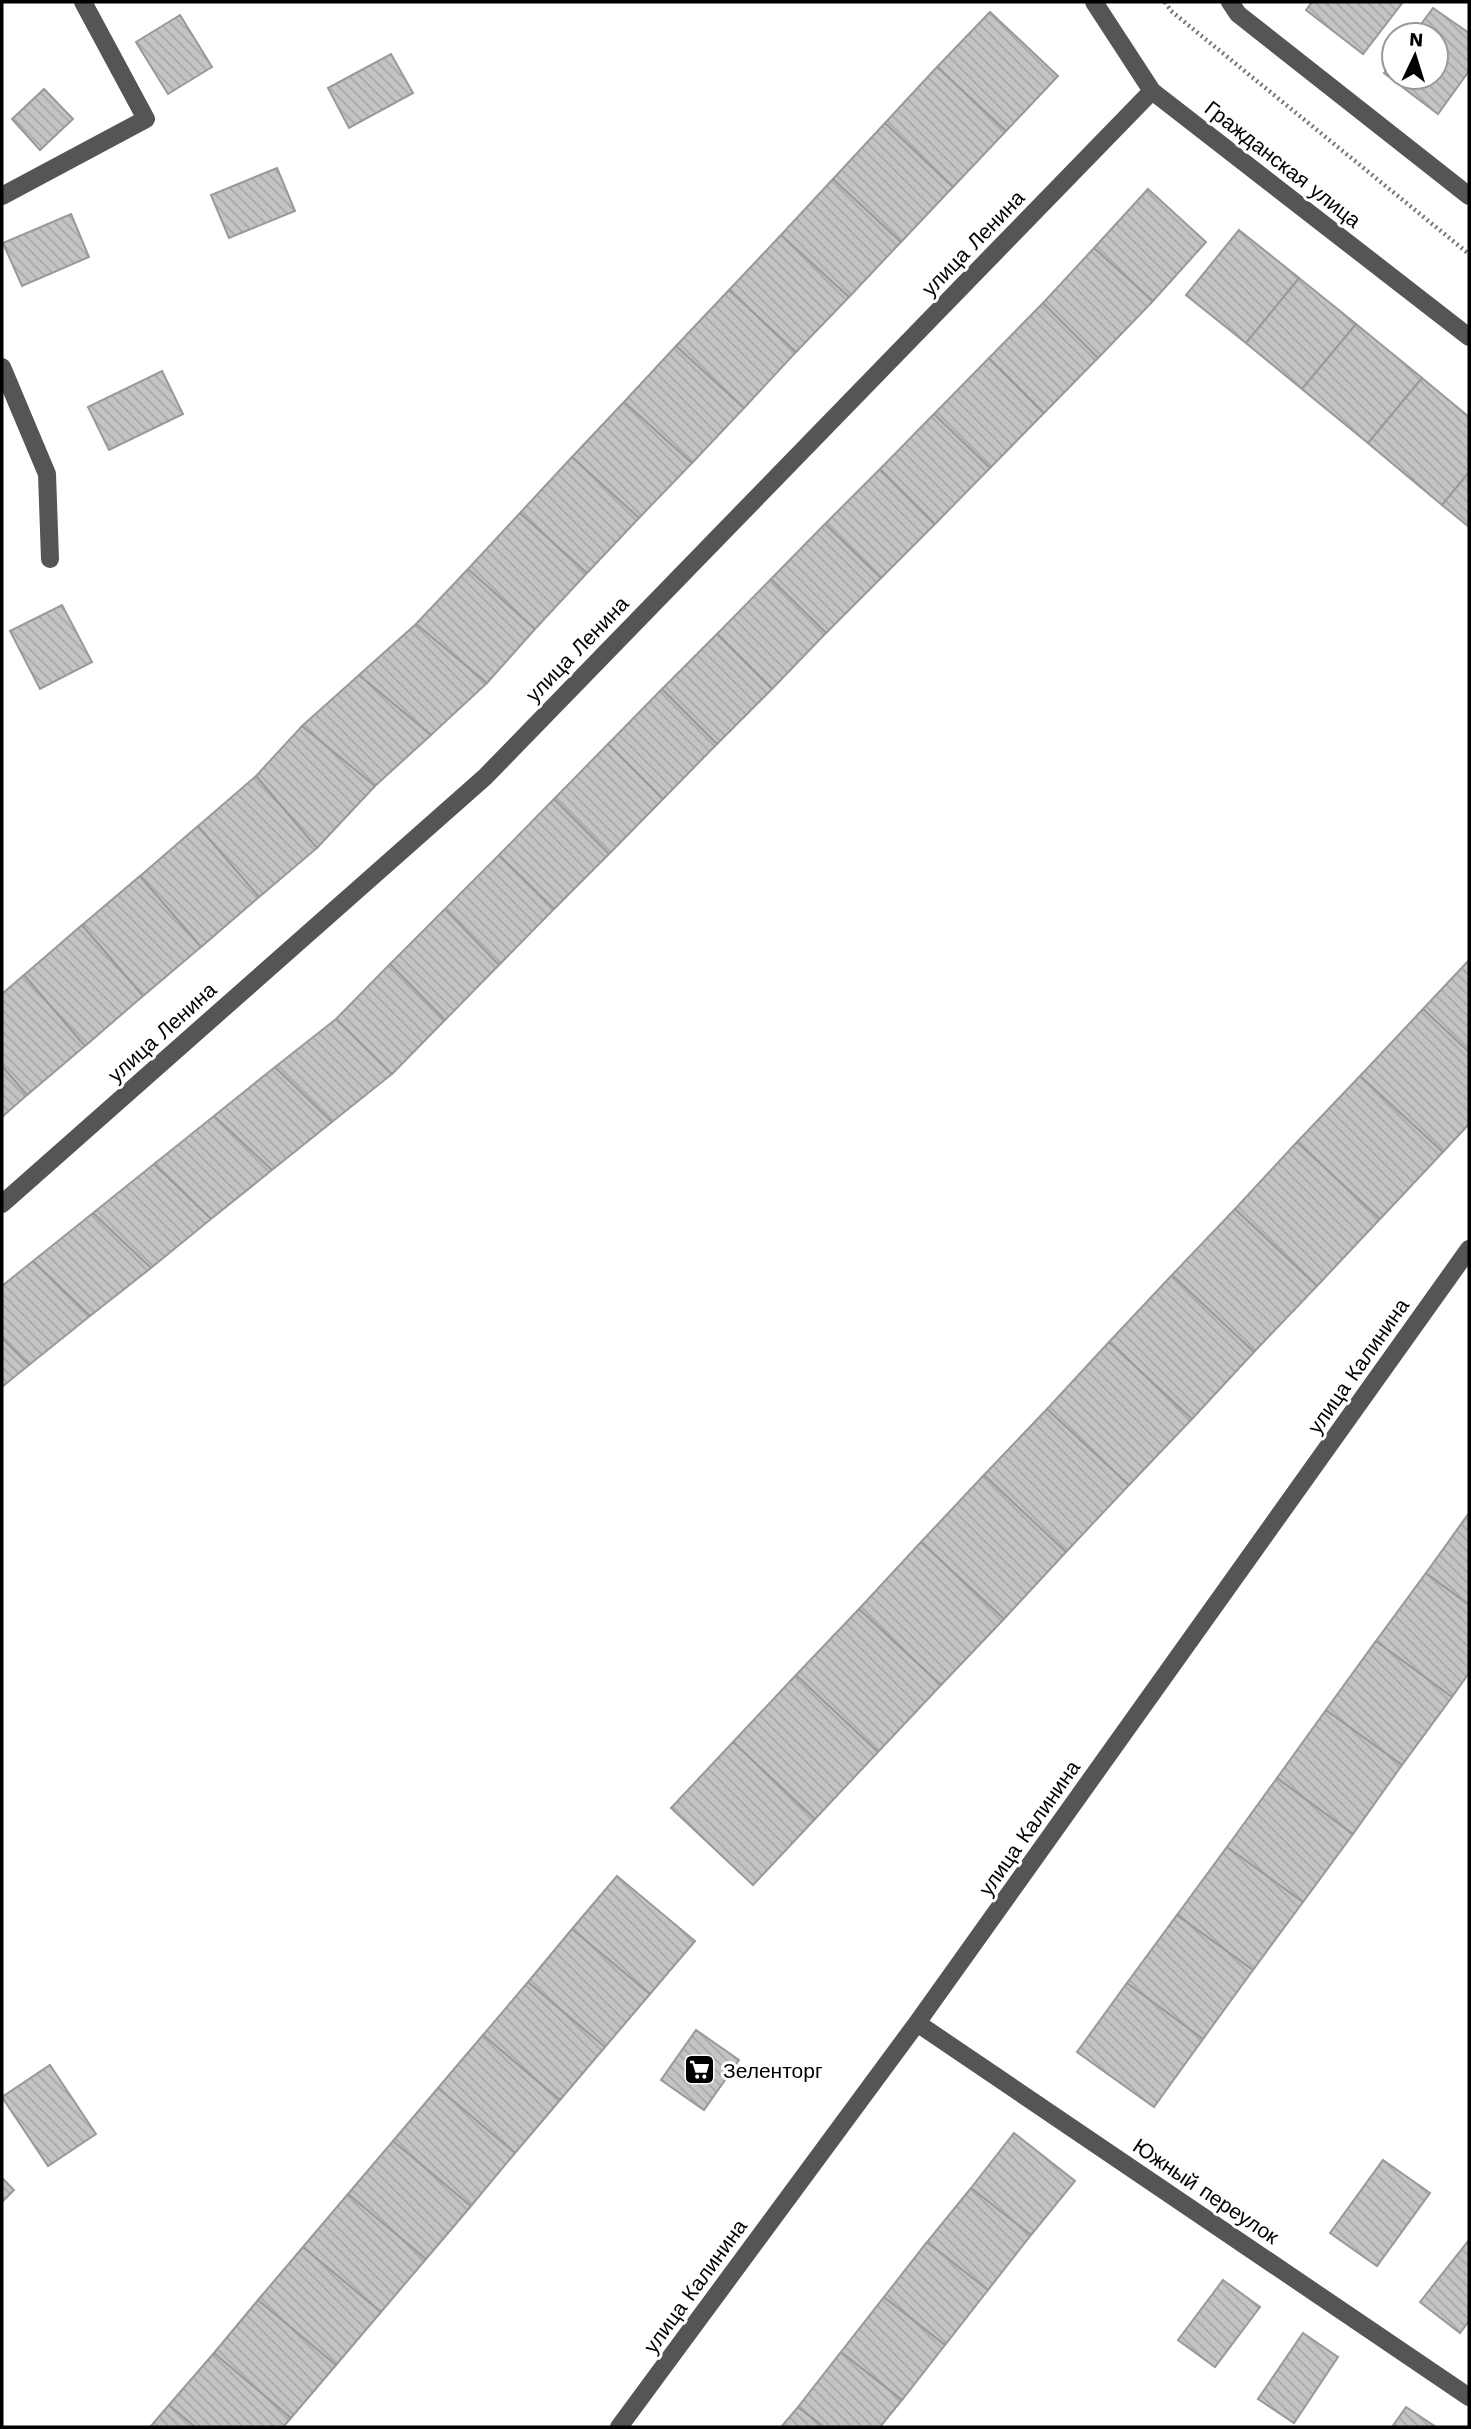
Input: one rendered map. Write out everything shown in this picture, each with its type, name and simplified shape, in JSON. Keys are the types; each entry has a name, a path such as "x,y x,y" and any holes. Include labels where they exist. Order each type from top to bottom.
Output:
{"street":[{"path":"2,196 146,118 83,2"},
{"name":"Гражданская улица","path":"1094,2 1152,91 1469,337"},
{"path":"1230,2 1238,14 1469,196"},
{"name":"улица Ленина","path":"2,1204 485,777 1152,91"},
{"path":"2,367 47,474 50,558"},
{"name":"улица Калинина","path":"619,2427 918,2023 1469,1250"},
{"name":"Южный переулок","path":"918,2023 1469,2397"}],"path":[{"path":"1165,2 1171,11 1469,254"}],"building":[{"path":"1312,2 1403,2 1388,21 1380,21 1380,32 1363,54 1306,10"},
{"path":"1433,8 1469,33 1469,71 1438,114 1408,91 1450,91 1450,21 1423,21"},
{"path":"990,12 1058,76 1006,131 937,67"},
{"path":"180,15 212,67 168,94 136,42"},
{"path":"391,54 413,93 349,128 328,88"},
{"path":"937,67 1006,131 953,187 885,123"},
{"path":"44,89 73,119 40,150 12,119"},
{"path":"885,123 953,187 901,242 833,179"},
{"path":"277,168 295,211 229,238 211,195"},
{"path":"833,179 901,242 849,297 781,235"},
{"path":"1148,189 1206,242 1153,301 1094,248"},
{"path":"71,214 89,257 22,286 3,243"},
{"path":"1239,230 1299,278 1246,343 1186,295"},
{"path":"781,235 849,297 796,352 729,290"},
{"path":"1094,248 1153,301 1098,358 1043,303"},
{"path":"1299,278 1356,324 1302,389 1246,343"},
{"path":"729,290 796,352 744,408 676,346"},
{"path":"1043,303 1098,358 1044,413 989,358"},
{"path":"1356,324 1422,378 1368,443 1302,389"},
{"path":"676,346 744,408 692,463 624,402"},
{"path":"989,358 1044,413 990,468 934,414"},
{"path":"162,371 183,414 109,450 88,407"},
{"path":"1422,378 1469,417 1469,472 1442,505 1368,443"},
{"path":"624,402 692,463 639,518 572,457"},
{"path":"934,414 990,468 935,524 880,469"},
{"path":"572,457 639,518 587,573 520,513"},
{"path":"880,469 935,524 881,578 825,524"},
{"path":"1469,472 1469,527 1442,505"},
{"path":"520,513 587,573 535,629 468,569"},
{"path":"825,524 881,578 826,633 771,579"},
{"path":"468,569 535,629 487,683 416,624"},
{"path":"771,579 826,633 772,689 717,634"},
{"path":"62,605 92,662 40,689 10,631"},
{"path":"416,624 487,683 431,735 359,675"},
{"path":"717,634 772,689 717,744 662,689"},
{"path":"359,675 431,735 375,786 302,726"},
{"path":"662,689 717,744 663,799 608,744"},
{"path":"302,726 375,786 317,848 256,776"},
{"path":"608,744 663,799 609,854 554,799"},
{"path":"256,776 317,848 259,897 198,826"},
{"path":"554,799 609,854 554,909 499,855"},
{"path":"198,826 259,897 201,947 140,876"},
{"path":"499,855 554,909 499,965 445,909"},
{"path":"140,876 201,947 143,996 82,925"},
{"path":"445,909 499,965 445,1020 390,964"},
{"path":"82,925 143,996 85,1046 24,975"},
{"path":"1469,960 1469,1052 1423,1009"},
{"path":"390,964 445,1020 392,1074 336,1019"},
{"path":"24,975 85,1046 27,1095 2,1066 2,994"},
{"path":"1423,1009 1469,1052 1469,1124 1443,1152 1360,1076"},
{"path":"336,1019 392,1074 332,1122 275,1067"},
{"path":"2,1066 27,1095 2,1117"},
{"path":"275,1067 332,1122 272,1170 214,1116"},
{"path":"1360,1076 1443,1152 1380,1219 1297,1142"},
{"path":"214,1116 272,1170 211,1219 154,1164"},
{"path":"1297,1142 1380,1219 1317,1286 1235,1209"},
{"path":"154,1164 211,1219 151,1268 93,1213"},
{"path":"1235,1209 1317,1286 1254,1352 1172,1275"},
{"path":"93,1213 151,1268 90,1316 33,1261"},
{"path":"33,1261 90,1316 29,1365 2,1338 2,1286"},
{"path":"1172,1275 1254,1352 1192,1419 1109,1342"},
{"path":"2,1338 29,1365 2,1387"},
{"path":"1109,1342 1192,1419 1129,1485 1047,1409"},
{"path":"1047,1409 1129,1485 1066,1552 984,1475"},
{"path":"984,1475 1066,1552 1004,1619 921,1542"},
{"path":"1469,1513 1469,1605 1426,1573"},
{"path":"921,1542 1004,1619 941,1685 859,1609"},
{"path":"1426,1573 1469,1605 1469,1673 1452,1697 1376,1641"},
{"path":"859,1609 941,1685 878,1752 796,1675"},
{"path":"1376,1641 1452,1697 1402,1765 1326,1710"},
{"path":"796,1675 878,1752 815,1819 733,1742"},
{"path":"1326,1710 1402,1765 1353,1834 1277,1778"},
{"path":"733,1742 815,1819 753,1885 671,1808"},
{"path":"1277,1778 1353,1834 1303,1902 1227,1847"},
{"path":"1227,1847 1303,1902 1253,1970 1177,1915"},
{"path":"617,1876 695,1941 650,1994 572,1929"},
{"path":"1177,1915 1253,1970 1203,2039 1127,1983"},
{"path":"572,1929 650,1994 605,2047 528,1982"},
{"path":"528,1982 605,2047 560,2100 483,2035"},
{"path":"1127,1983 1203,2039 1154,2107 1077,2052"},
{"name":"Зеленторг","path":"696,2030 739,2060 704,2110 661,2080"},
{"path":"483,2035 560,2100 515,2153 438,2088"},
{"path":"50,2065 96,2134 48,2166 2,2097"},
{"path":"438,2088 515,2153 471,2206 393,2141"},
{"path":"1014,2133 1075,2181 1031,2235 971,2188"},
{"path":"393,2141 471,2206 426,2259 348,2194"},
{"path":"1383,2160 1430,2193 1377,2266 1330,2233"},
{"path":"2,2178 14,2190 2,2202"},
{"path":"971,2188 1031,2235 988,2290 927,2242"},
{"path":"348,2194 426,2259 381,2312 303,2247"},
{"path":"1469,2240 1469,2321 1460,2333 1420,2302"},
{"path":"927,2242 988,2290 945,2345 884,2297"},
{"path":"303,2247 381,2312 336,2365 258,2300"},
{"path":"1223,2280 1260,2307 1215,2367 1178,2340"},
{"path":"884,2297 945,2345 902,2400 841,2352"},
{"path":"258,2300 336,2365 291,2418 214,2353"},
{"path":"1303,2333 1338,2357 1294,2423 1258,2399"},
{"path":"841,2352 902,2400 880,2427 824,2427 798,2407"},
{"path":"214,2353 291,2418 283,2427 195,2427 169,2405"},
{"path":"169,2405 195,2427 150,2427"},
{"path":"798,2407 824,2427 781,2427"},
{"path":"1406,2407 1436,2427 1392,2427"}],"place":[{"name":"Зеленторг","path":"700,2070"}]}
